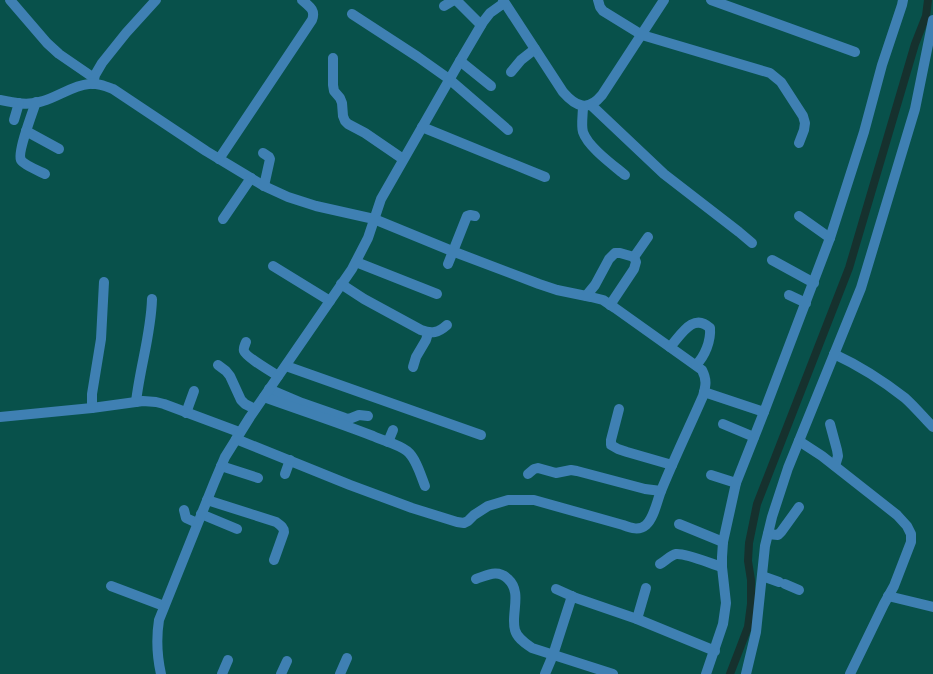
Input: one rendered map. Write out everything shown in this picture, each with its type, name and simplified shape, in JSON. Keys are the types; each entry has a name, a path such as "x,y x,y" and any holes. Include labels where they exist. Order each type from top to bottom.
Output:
{"street":[{"path":"0,417 92,408 143,401 156,402 186,412 290,460 372,493 412,508 457,522 468,521 488,506 508,500 534,500 623,525 632,529 639,529 646,526 650,520 672,465 704,396 706,386 706,377 702,370 696,365 602,300 557,290 452,251 374,219 316,206 288,197 264,186 219,159 113,89 94,81 47,43 10,0"},
{"path":"1,103 28,104 43,101 94,81 97,70 102,63 126,33 156,0"},
{"path":"219,159 312,20 312,8 302,0"},
{"path":"444,6 454,0 481,25"},
{"path":"598,0 603,11 642,35 770,73 781,82 787,90 802,116 805,123 800,143"},
{"path":"625,175 596,150 588,140 583,132 582,120 587,106 598,100 602,95 664,0"},
{"path":"711,0 855,52"},
{"path":"706,674 723,624 726,603 722,567 723,542 736,483 830,238 864,132 882,65 903,0"},
{"path":"161,674 157,649 159,620 221,466 255,409 356,262 372,230 381,199 403,159 481,25 490,13 504,2 563,92 572,101 587,106 664,174 752,243"},
{"path":"352,14 449,79 508,130"},
{"path":"746,674 756,632 765,546 772,517 788,468 861,288 915,110 933,20"},
{"path":"511,72 521,60 535,49"},
{"path":"333,58 333,85 334,90 342,103 345,121 403,159"},
{"path":"460,61 492,86"},
{"path":"36,102 26,130 20,152 20,159 45,174"},
{"path":"14,120 19,104"},
{"path":"422,127 544,177"},
{"path":"26,130 58,149"},
{"path":"263,153 270,159 264,186"},
{"path":"223,219 251,178"},
{"path":"448,264 467,216 475,216"},
{"path":"799,216 830,238"},
{"path":"634,257 648,237"},
{"path":"586,296 595,285 609,259 615,253 634,257"},
{"path":"610,305 634,269 636,262 634,257"},
{"path":"772,260 814,283"},
{"path":"356,262 437,294"},
{"path":"273,266 330,301"},
{"path":"92,408 92,394 101,339 104,282"},
{"path":"341,284 364,299 421,330 438,332 447,325"},
{"path":"789,295 806,303"},
{"path":"136,402 141,368 150,327 152,299"},
{"path":"670,347 690,324 701,322 707,325 710,328 710,335 705,352 696,365"},
{"path":"413,367 416,358 426,340 428,332"},
{"path":"246,342 244,348 245,354 278,376"},
{"path":"834,354 856,364 906,399 933,427"},
{"path":"218,365 230,376 241,400 245,404 255,409"},
{"path":"286,366 480,435"},
{"path":"186,412 194,391"},
{"path":"704,392 764,412"},
{"path":"267,393 349,419 359,415 368,416"},
{"path":"267,393 407,451 418,468 425,486"},
{"path":"619,409 611,445 627,452 672,465"},
{"path":"723,424 754,437"},
{"path":"830,424 838,456 835,466"},
{"path":"388,442 393,430"},
{"path":"799,441 822,456 897,515 907,526 911,534 911,542 894,586 850,674"},
{"path":"285,474 290,460"},
{"path":"221,466 258,478"},
{"path":"528,474 534,469 538,468 556,472 571,470 645,490 661,491"},
{"path":"711,475 736,483"},
{"path":"207,500 276,522 282,526 284,532 274,560"},
{"path":"768,534 778,534 781,532 799,507"},
{"path":"184,510 186,518 199,519 237,529"},
{"path":"679,524 723,542"},
{"path":"660,564 676,554 685,555 722,567"},
{"path":"476,579 497,573 507,578 514,586 516,595 514,630 521,640 532,648 613,674"},
{"path":"762,576 799,590"},
{"path":"111,586 164,606"},
{"path":"637,619 646,588"},
{"path":"556,590 637,619 715,651"},
{"path":"545,674 553,655 572,596"},
{"path":"888,596 933,607"},
{"path":"340,674 347,658"},
{"path":"222,674 228,660"},
{"path":"281,674 287,661"}],"waterway":[{"path":"730,674 748,627 751,604 751,580 748,561 749,543 757,504 849,268 915,44 926,16 928,0"}]}
